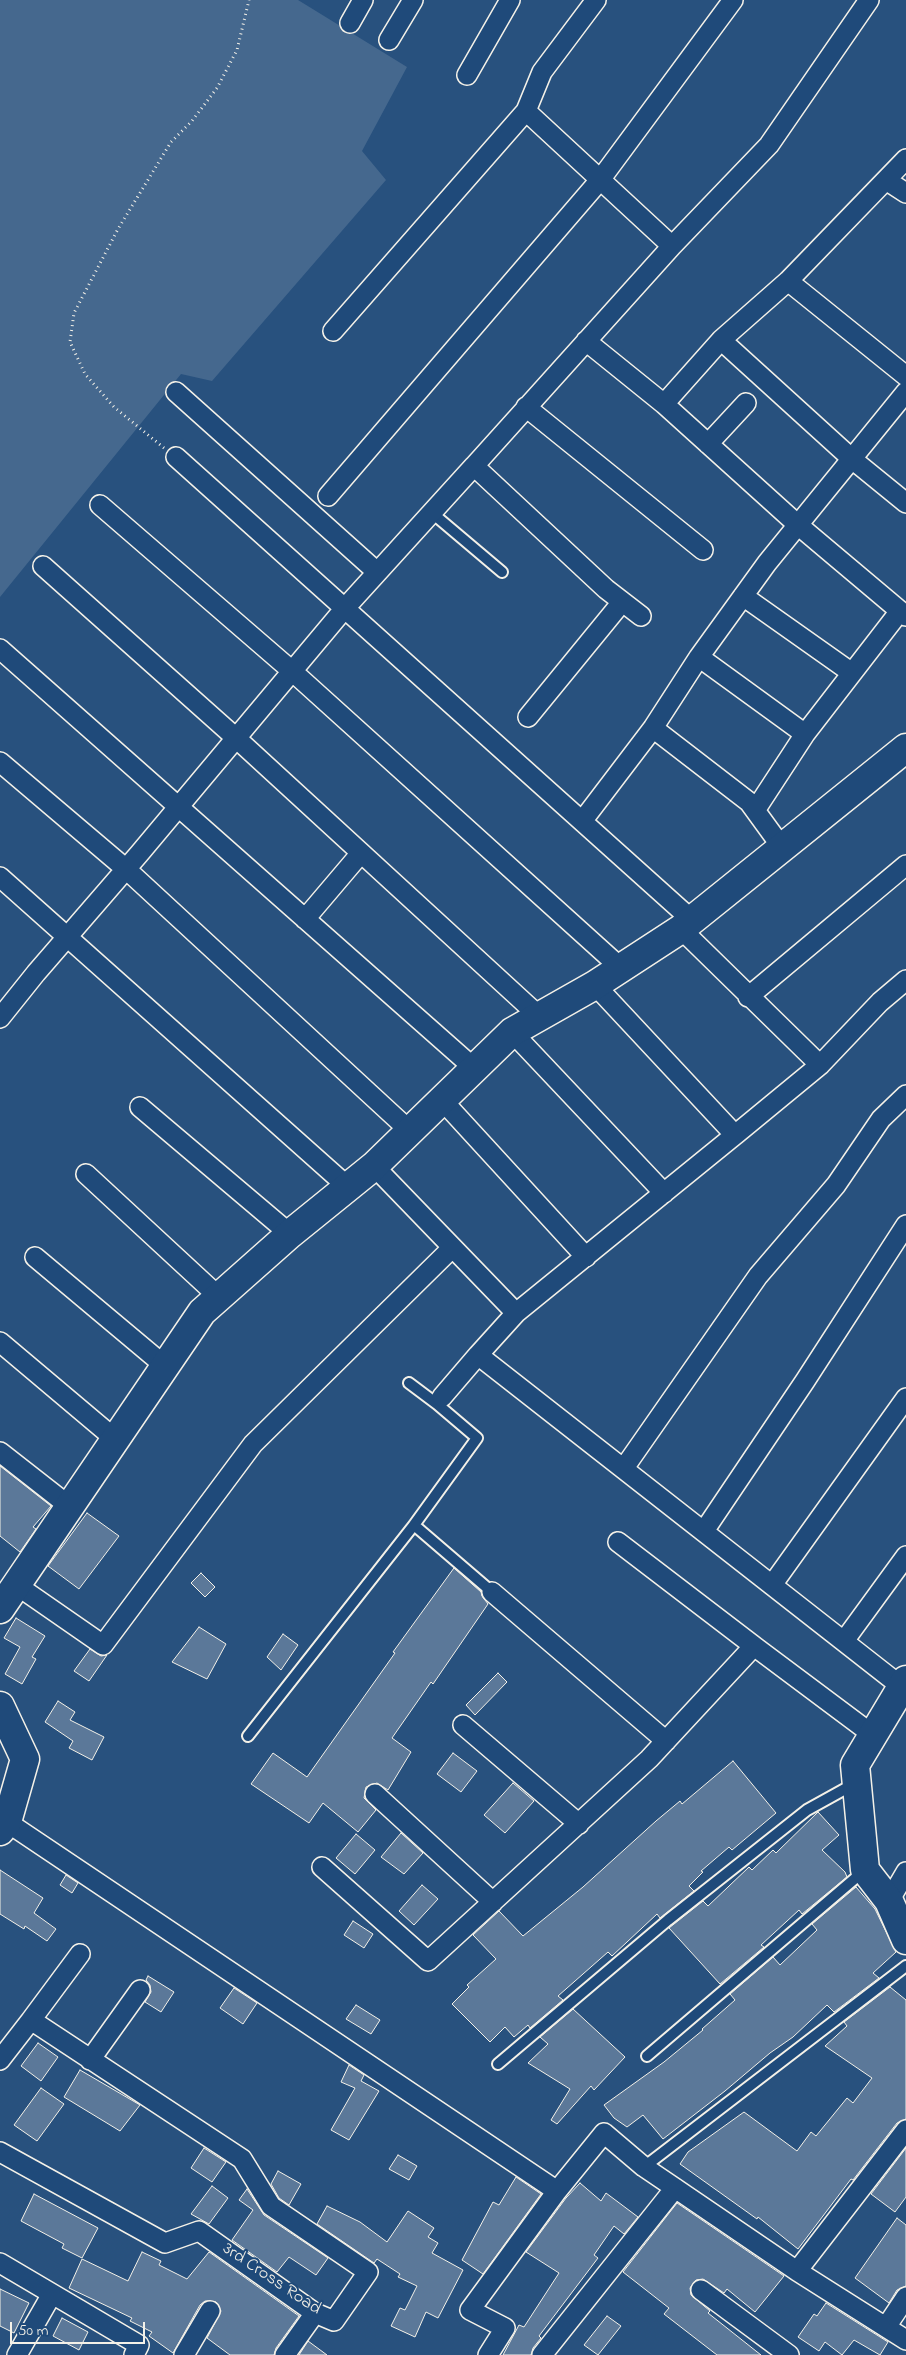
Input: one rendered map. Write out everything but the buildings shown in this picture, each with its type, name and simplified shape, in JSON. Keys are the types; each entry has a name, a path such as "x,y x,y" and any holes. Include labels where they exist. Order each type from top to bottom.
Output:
{"street":[{"path":"350,23 363,0"},
{"path":"389,40 412,0"},
{"path":"467,75 510,0"},
{"path":"333,331 526,111 542,72 596,0"},
{"path":"328,496 600,180 733,0"},
{"path":"3,1010 126,870 345,608 672,246 769,145 869,0"},
{"path":"526,111 672,246"},
{"path":"664,404 721,340 788,281 906,158"},
{"path":"886,180 906,193"},
{"path":"788,281 906,376"},
{"path":"721,340 852,459 906,503"},
{"path":"586,341 664,404 798,524 903,613 852,673 805,734 756,809"},
{"path":"176,392 377,572"},
{"path":"583,820 653,728 699,657 743,596 798,524 906,392"},
{"path":"708,444 746,403"},
{"path":"526,407 702,550"},
{"path":"176,457 583,820 687,924 748,997 820,1065"},
{"path":"474,466 622,602 641,616"},
{"path":"100,505 292,671 621,968"},
{"path":"43,566 236,738 540,1017"},
{"path":"743,596 852,673"},
{"path":"528,717 622,602"},
{"path":"0,650 475,1069"},
{"path":"699,657 805,734"},
{"path":"653,728 756,809 781,846"},
{"path":"0,1609 15,1584 202,1312 290,1234 374,1166 512,1032 595,985 687,924 781,846 906,748"},
{"path":"0,762 126,870 410,1131"},
{"path":"305,919 361,853"},
{"path":"748,997 906,865"},
{"path":"0,877 348,1187"},
{"path":"439,1400 516,1313 820,1065 880,1002 906,980"},
{"path":"595,985 735,1135"},
{"path":"512,1032 664,1193"},
{"path":"624,1468 758,1276 836,1185 881,1119 906,1095"},
{"path":"442,1100 586,1257"},
{"path":"140,1107 290,1234"},
{"path":"374,1166 516,1313"},
{"path":"86,1174 219,1297"},
{"path":"704,1531 906,1225"},
{"path":"15,1584 102,1645 254,1444 452,1248"},
{"path":"35,1257 165,1366"},
{"path":"0,1342 115,1439"},
{"path":"478,1355 844,1641 904,1683 854,1765 865,1870 889,1901 906,1940"},
{"path":"772,1584 906,1398"},
{"path":"0,1452 69,1506"},
{"path":"618,1542 873,1735"},
{"path":"844,1641 906,1556"},
{"path":"492,1592 666,1740"},
{"path":"322,1867 428,1962 649,1760 754,1646"},
{"path":"0,1706 25,1759 3,1826 557,2191"},
{"path":"463,1724 579,1824"},
{"path":"376,1794 493,1902"},
{"path":"889,1901 906,1872"},
{"path":"0,2060 80,1954"},
{"path":"90,2060 140,1990"},
{"name":"3rd Cross Road","path":"0,2152 165,2243 198,2231 314,2313 334,2321 368,2272 270,2206 242,2159 31,2020"},
{"path":"797,2271 906,2130"},
{"path":"488,2355 505,2328 470,2310 557,2191 604,2133 644,2167 797,2271 906,2340"},
{"path":"542,2355 675,2188"},
{"path":"0,2263 52,2294 141,2352"},
{"path":"701,2290 789,2355"},
{"path":"17,2355 52,2294"},
{"path":"886,2327 906,2297"},
{"path":"184,2355 210,2311"},
{"path":"284,2355 314,2313"}],"lane":[{"path":"431,512 502,572"},
{"path":"248,1736 414,1526 477,1438 439,1400 409,1383"},
{"path":"414,1526 492,1592"},
{"path":"498,2064 668,1920 807,1810 856,1783"},
{"path":"647,2056 865,1870"},
{"path":"644,2167 906,1966"}],"path":[{"path":"176,457 114,407 85,374 70,342 74,313 118,228 171,142 192,121 217,88 237,50 249,0"}],"shaded area":[{"path":"0,0 298,0 407,67 362,151 386,180 212,381 181,374 0,597"}]}
